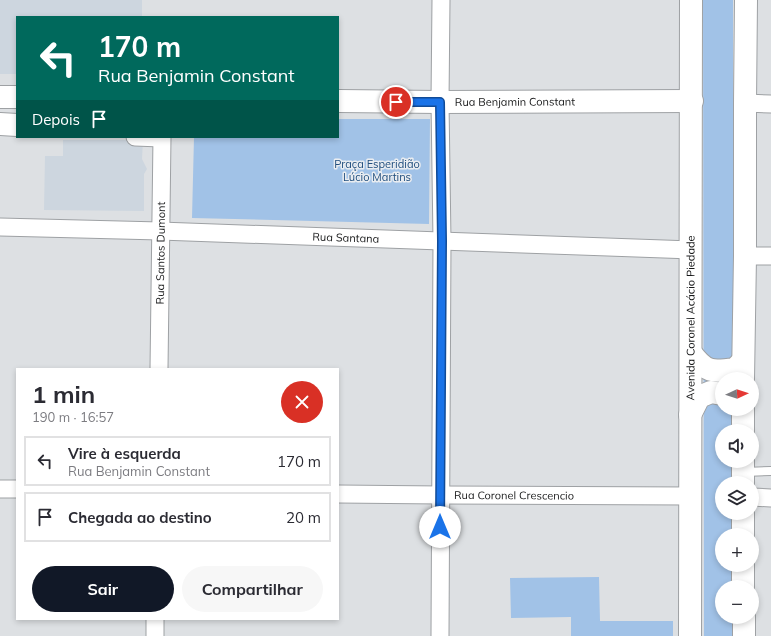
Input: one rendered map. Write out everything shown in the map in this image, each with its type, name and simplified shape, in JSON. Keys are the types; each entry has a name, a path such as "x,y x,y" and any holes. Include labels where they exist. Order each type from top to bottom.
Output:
{"main road":[{"name":"Avenida Coronel Acácio Piedade","path":"690,636 692,250 691,0"},
{"path":"691,352 700,365 714,372 735,369 743,370 746,0"},
{"path":"0,97 16,97"},
{"name":"Rua Benjamin Constant","path":"339,101 692,101"},
{"path":"0,124 16,125"},
{"path":"690,415 699,398 711,392 715,393"},
{"path":"744,624 744,636"}],"street":[{"path":"440,636 442,241 440,102 441,0"},
{"path":"745,103 771,104"},
{"name":"Rua Santos Dumont","path":"159,368 162,138"},
{"name":"Rua Santana","path":"0,227 160,231 692,250"},
{"path":"745,256 771,256"},
{"path":"0,489 16,489"},
{"name":"Rua Coronel Crescencio","path":"339,494 690,496"},
{"path":"759,497 771,498"},
{"path":"155,620 155,636"}],"lane":[{"path":"743,472 771,472"}],"shaded area":[{"path":"0,0 142,0 142,16 16,16 16,74 0,74"},
{"path":"63,140 143,140 142,159 147,169 144,174 144,211 44,210 45,156 63,156"}],"green space":[{"path":"703,0 733,0 733,372 715,372 715,416 733,416 733,424 715,424 715,468 733,468 733,476 715,476 715,520 733,520 733,528 715,528 715,572 733,572 733,580 715,580 715,624 733,624 733,636 704,636"},
{"name":"Praça Esperidião Lúcio Martins","path":"339,119 430,119 429,224 192,218 194,138 339,138"},
{"path":"599,577 600,621 673,621 673,636 571,636 571,617 511,618 510,578"}],"route":[{"path":"396,102 440,102 442,241 440,527"}]}
